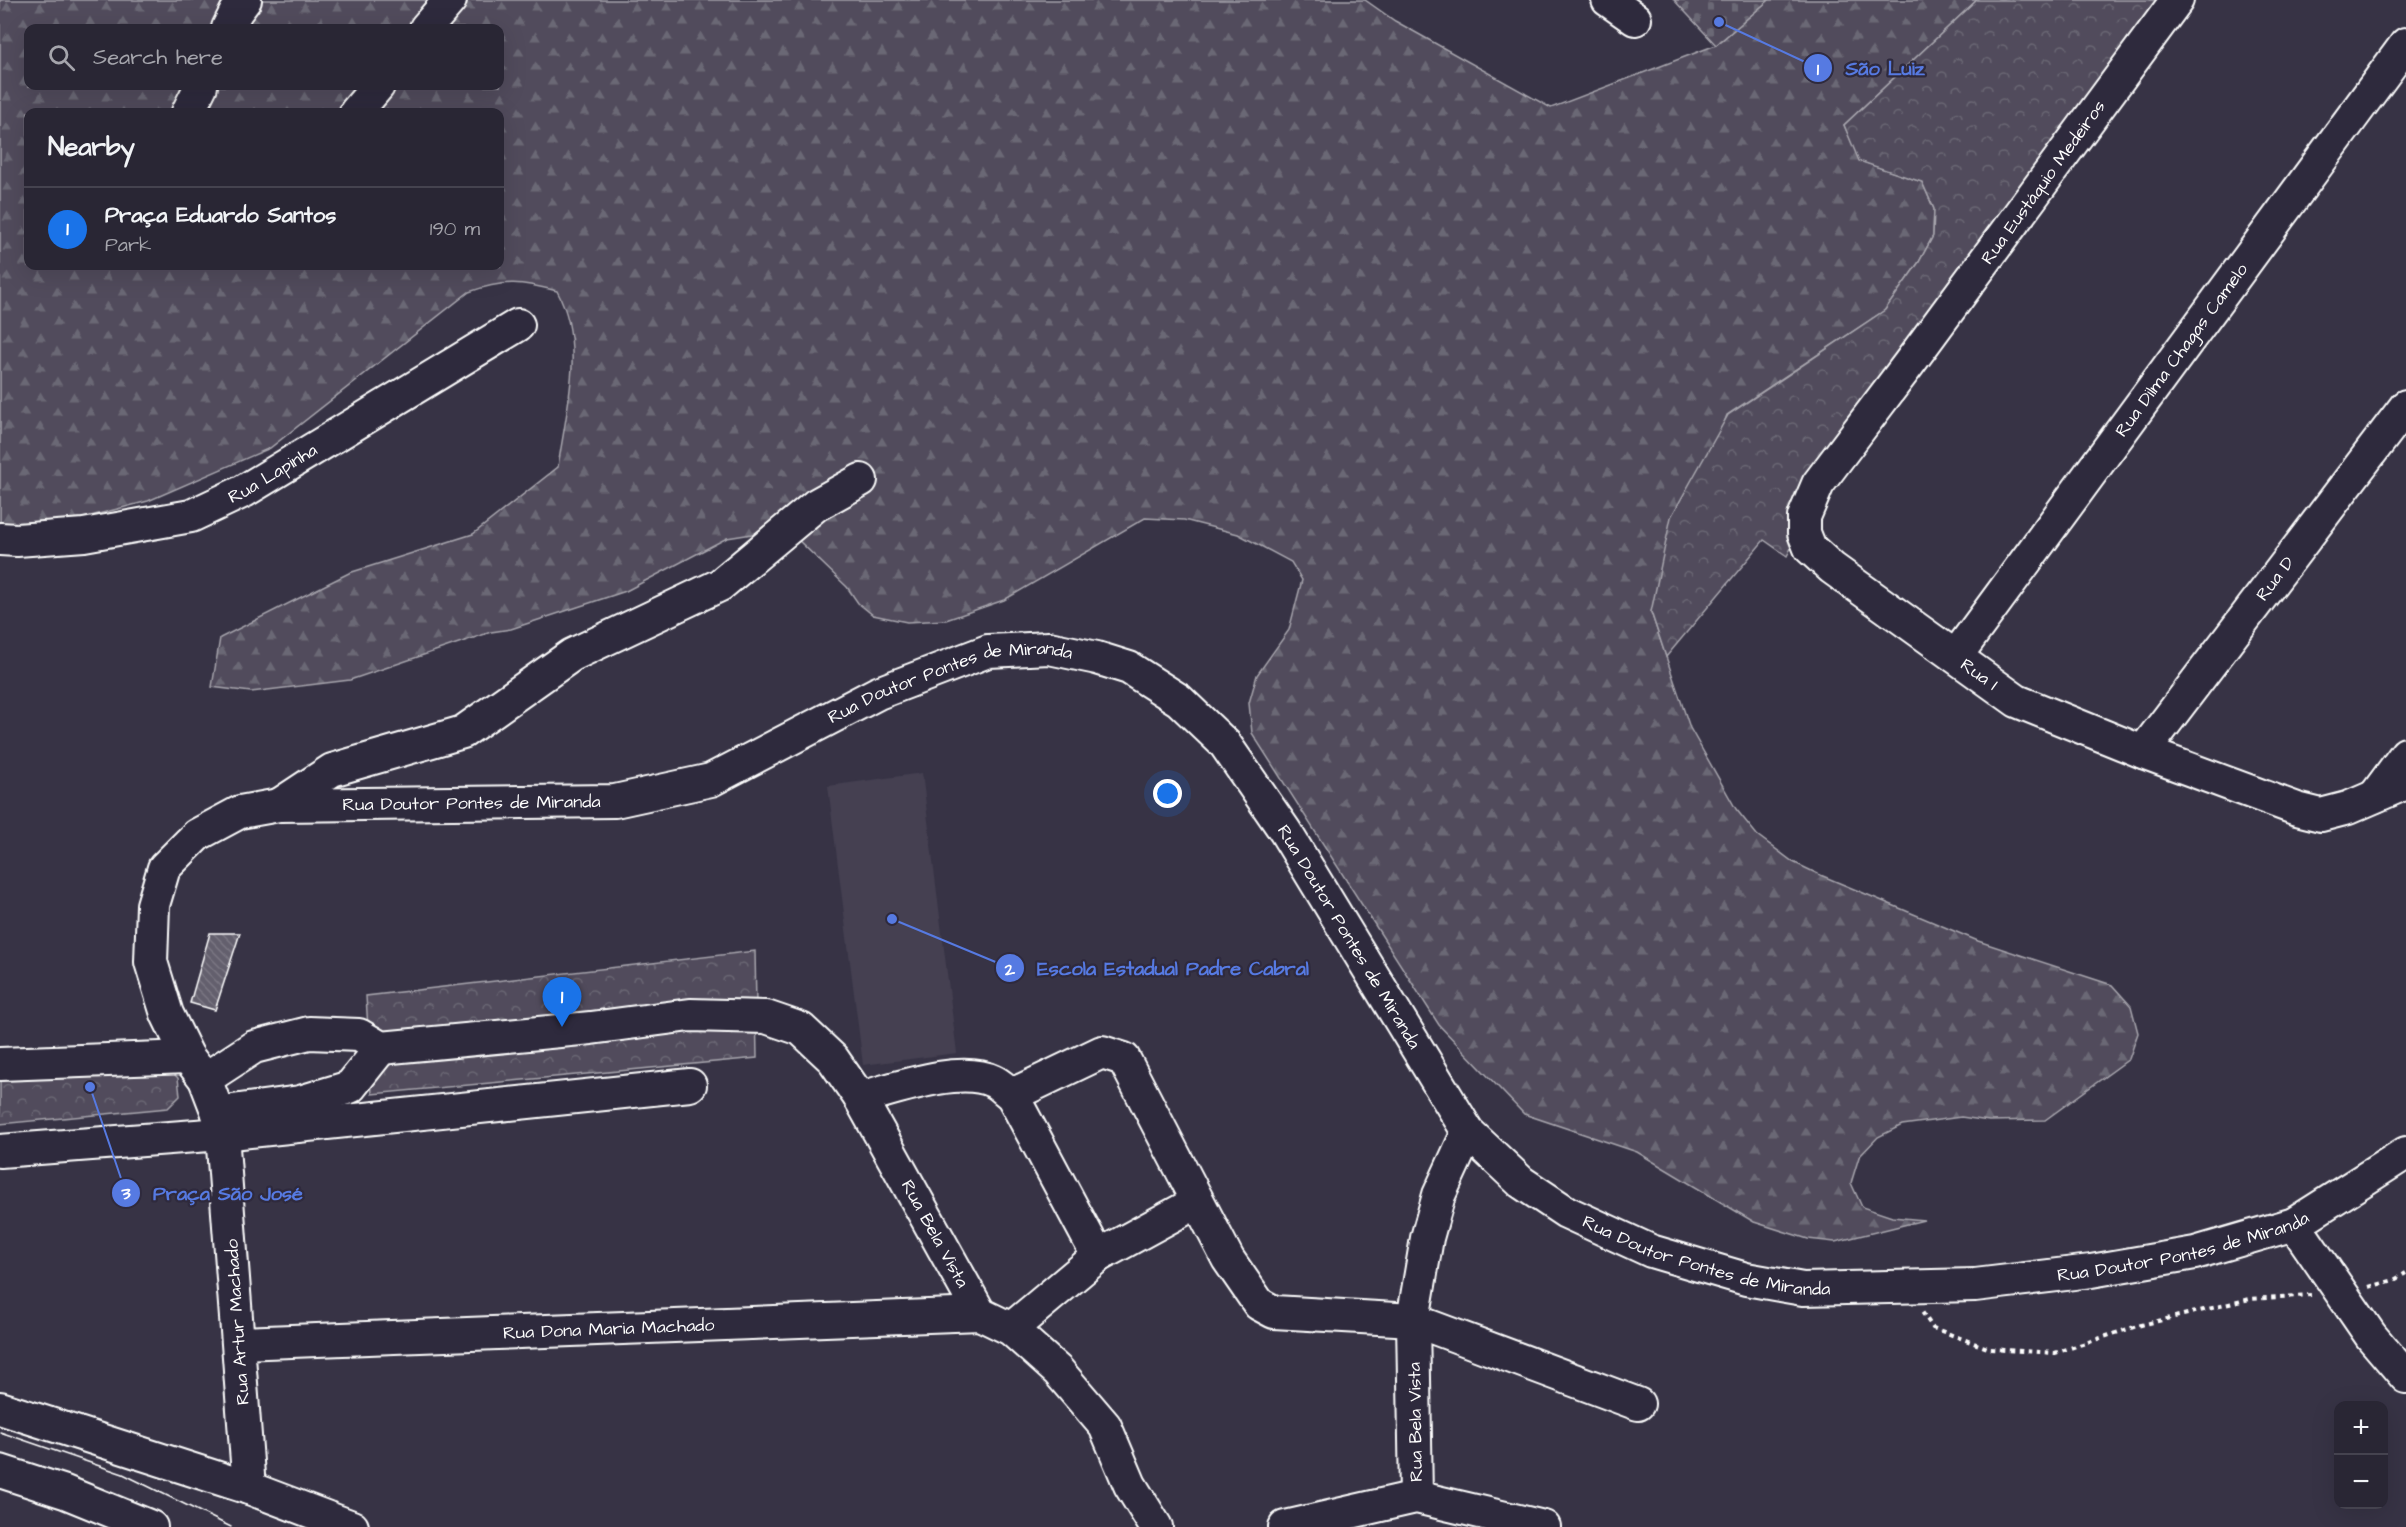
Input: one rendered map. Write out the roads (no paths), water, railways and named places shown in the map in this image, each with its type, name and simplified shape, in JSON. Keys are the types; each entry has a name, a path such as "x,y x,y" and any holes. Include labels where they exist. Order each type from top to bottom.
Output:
{"street":[{"path":"230,24 245,0"},
{"path":"429,24 450,0"},
{"path":"1608,0 1635,19"},
{"name":"Rua Eustáquio Medeiros","path":"1908,365 2177,0"},
{"name":"Rua Dilma Chagas Camelo","path":"1956,656 2406,44"},
{"path":"190,108 199,90"},
{"path":"359,108 375,90"},
{"name":"Rua Lapinha","path":"0,539 84,535 191,516 244,490 518,326"},
{"name":"Rua I","path":"1908,365 1818,484 1804,517 1804,533 1810,548 1832,568 2017,701 2144,752 2297,809 2321,815 2348,808 2406,783"},
{"name":"Rua D","path":"2144,752 2406,406"},
{"name":"Rua Doutor Pontes de Miranda","path":"279,805 332,770 463,732 572,655 720,585 816,505 861,480"},
{"name":"Rua Doutor Pontes de Miranda","path":"197,1068 167,1014 151,962 153,905 165,868 197,834 240,812 279,805 615,801 711,780 878,693 988,651 1049,648 1097,658 1129,668 1179,699 1225,744 1285,831 1468,1132 1521,1182 1566,1212 1651,1251 1746,1279 1803,1289 1975,1285 2091,1271 2195,1253 2294,1224 2406,1153"},
{"path":"2376,796 2406,754"},
{"name":"Rua Bela Vista","path":"381,1048 591,1028 690,1015 765,1017 801,1029 833,1059 860,1098 980,1314"},
{"path":"0,1064 197,1068 254,1047 309,1033 359,1035 381,1048 350,1087 220,1123"},
{"path":"1012,1095 1102,1052 1124,1059 1228,1259 1259,1304 1274,1312 1413,1320 1638,1404"},
{"name":"Rua Artur Machado","path":"197,1068 220,1123 249,1488"},
{"path":"860,1098 945,1077 974,1076 993,1081 1012,1095 1098,1256"},
{"path":"0,1151 220,1123 690,1085"},
{"name":"Rua Bela Vista","path":"1285,1527 1416,1497 1413,1320 1427,1238 1439,1195 1468,1132"},
{"path":"1011,1329 1098,1256 1197,1202"},
{"path":"2294,1224 2371,1336 2406,1377"},
{"path":"980,1314 1011,1329 1058,1371 1106,1426 1130,1485 1151,1520 1179,1527"},
{"name":"Rua Dona Maria Machado","path":"239,1343 980,1314"},
{"path":"0,1408 249,1488 352,1527"},
{"path":"0,1471 65,1492 151,1527"},
{"path":"1416,1497 1544,1527"}],"tram line":[{"path":"0,1432 123,1474 231,1527"}],"place":[{"name":"São Luiz","path":"1719,22"},
{"name":"Escola Estadual Padre Cabral","path":"892,919"},
{"name":"Praça Eduardo Santos","path":"562,1027"},
{"name":"Praça São José","path":"90,1087"}]}
